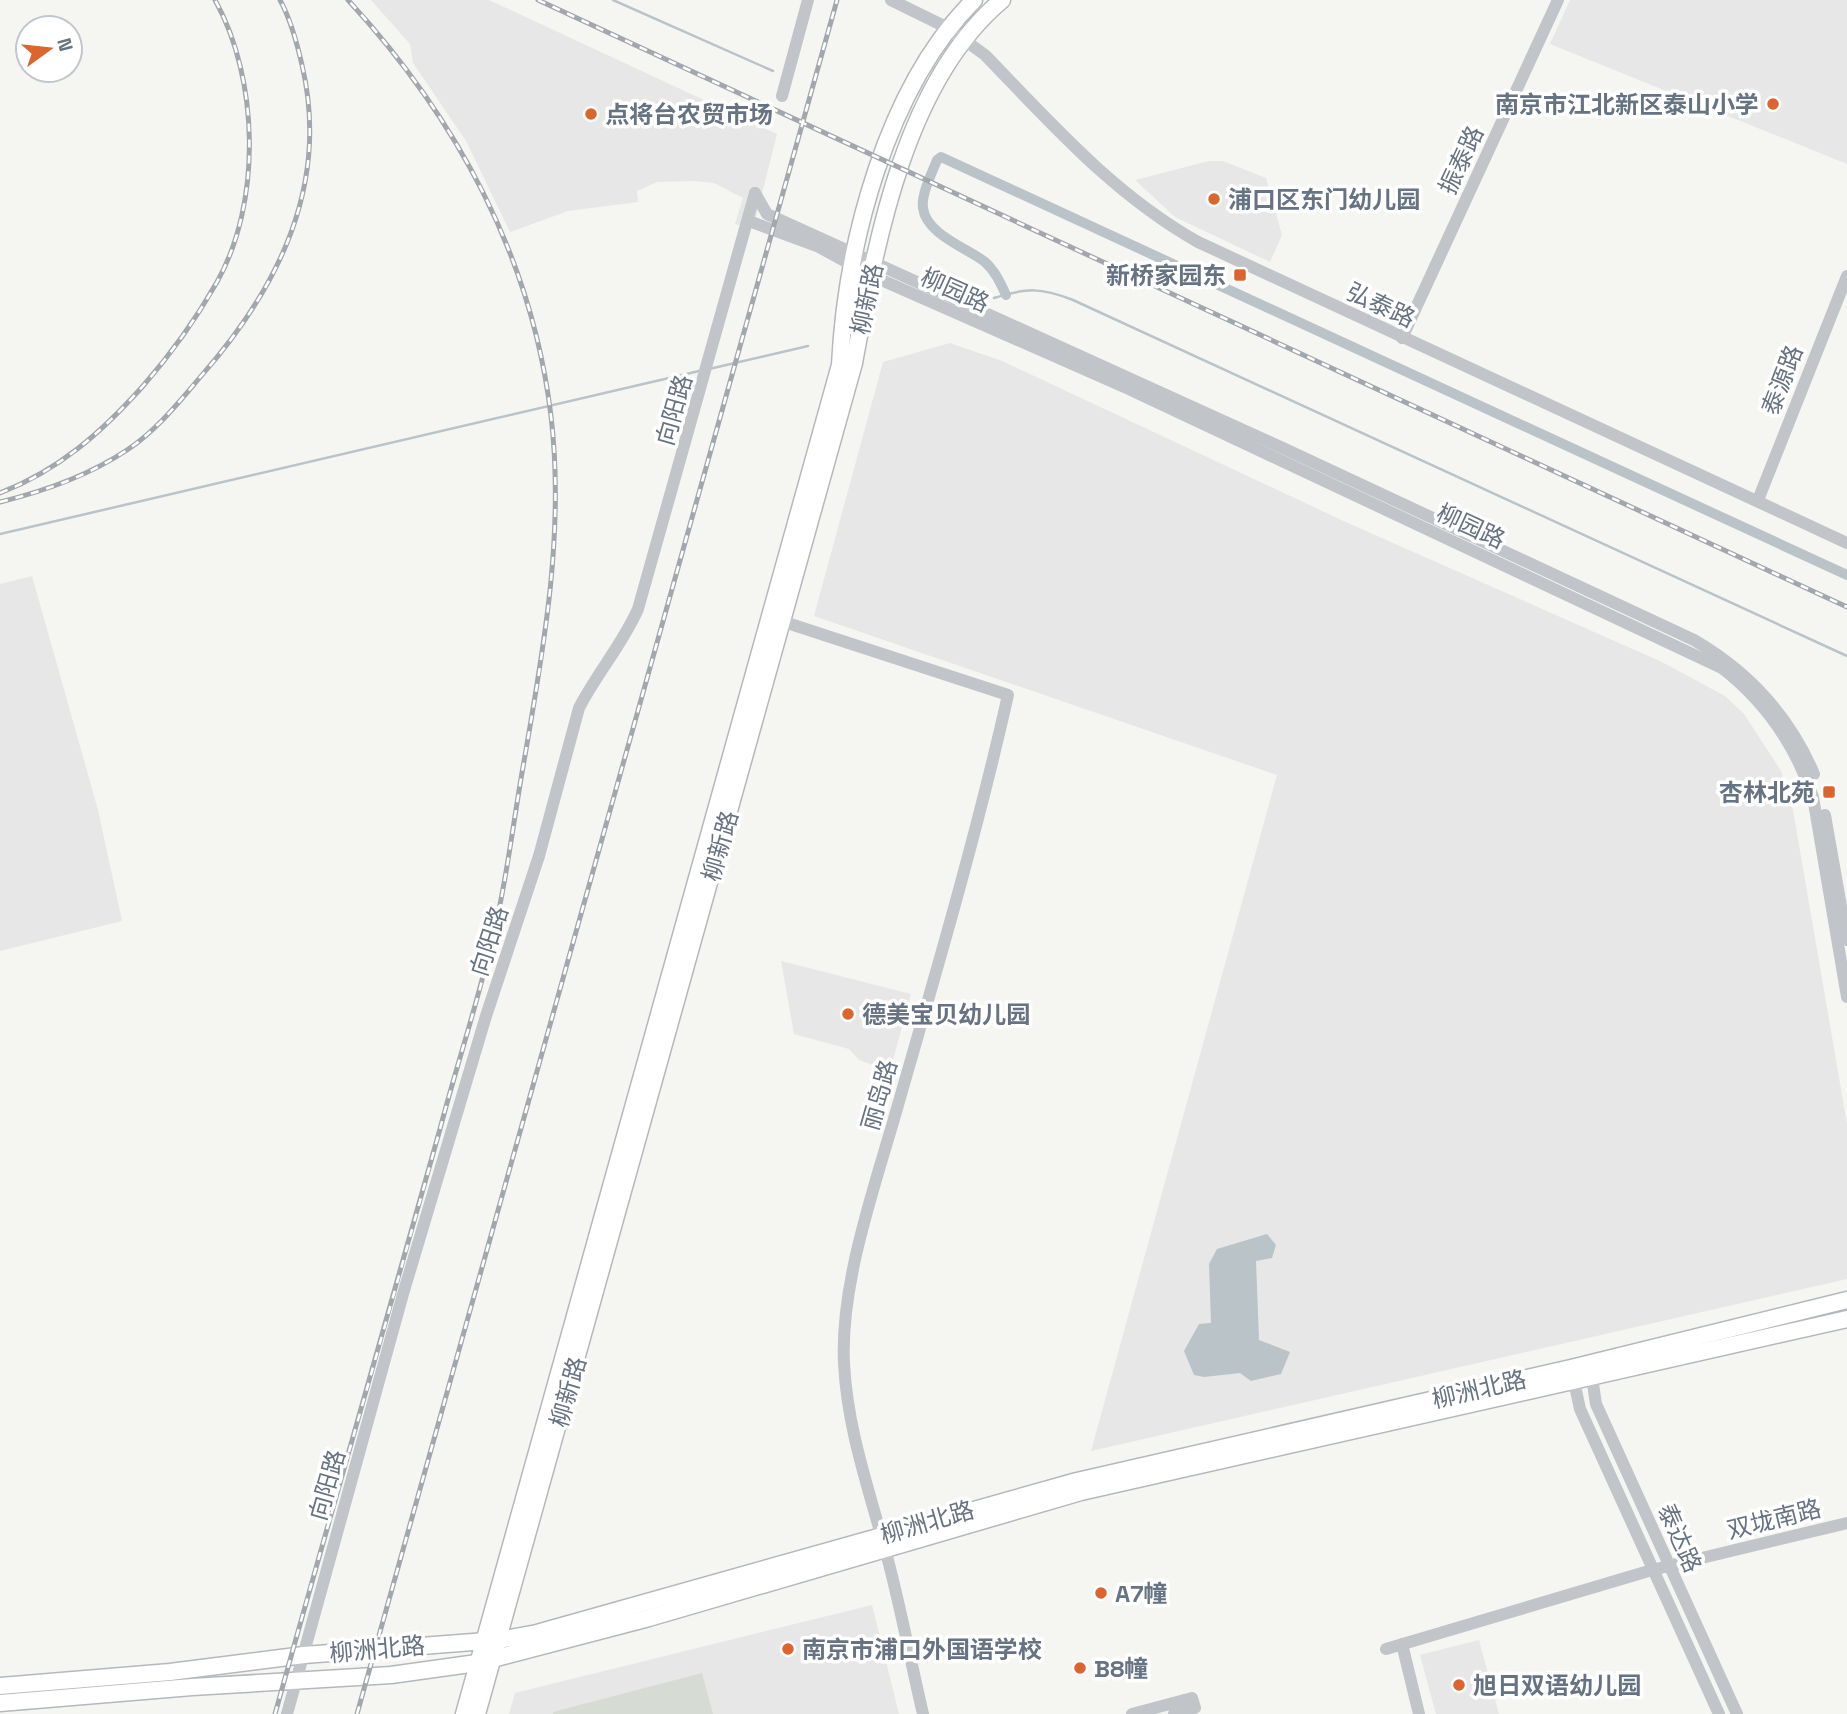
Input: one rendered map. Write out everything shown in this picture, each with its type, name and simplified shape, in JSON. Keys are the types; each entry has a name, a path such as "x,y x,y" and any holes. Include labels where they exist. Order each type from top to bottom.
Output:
{"main road":[{"name":"柳新路","path":"776,620 840,365 842,316 868,201 896,122 920,73 948,28 974,0"},
{"name":"柳新路","path":"464,1714 492,1640 776,620 854,363 872,269 904,159 922,112 941,74 981,18 1002,0"},
{"name":"柳洲北路","path":"1591,1371 1847,1300"},
{"name":"柳洲北路","path":"0,1686 170,1672 304,1655 492,1640 579,1622 1081,1492 1572,1375 1847,1320"},
{"name":"柳洲北路","path":"0,1703 391,1675 485,1662 883,1543"},
{"name":"柳新路","path":"477,1714 485,1662"}],"street":[{"path":"782,96 808,0"},
{"name":"弘泰路","path":"891,0 948,28 985,55 1116,188 1158,220 1240,264 1847,543"},
{"name":"振泰路","path":"1402,338 1558,0"},
{"name":"向阳路","path":"286,1714 407,1280 482,1029 539,856 579,708 589,687 626,638 638,609 715,343 755,193 767,214 853,260"},
{"path":"749,220 872,269"},
{"name":"柳园路","path":"872,269 1454,527 1654,620 1718,654 1762,692 1805,754 1822,801 1847,940"},
{"name":"柳园路","path":"872,269 1722,668 1754,694 1770,715 1806,777 1813,797 1847,997"},
{"name":"泰源路","path":"1758,500 1847,276"},
{"name":"丽岛路","path":"776,620 1008,695 985,799 877,1179 849,1294 844,1364 854,1440 883,1543 923,1714"},
{"name":"泰达路","path":"1591,1371 1596,1404 1737,1714"},
{"name":"泰达路","path":"1572,1375 1580,1409 1719,1714"},
{"name":"双垅南路","path":"1385,1649 1670,1565 1847,1523"},
{"path":"1402,1644 1419,1714"},
{"path":"1132,1714 1192,1698 1195,1708 1174,1714"}],"shaded area":[{"name":"点将台农贸市场","path":"371,0 489,0 777,134 753,229 735,224 743,198 714,183 693,181 657,182 637,191 638,202 568,211 510,232 466,141 413,63 410,44"},
{"name":"南京市江北新区泰山小学","path":"1570,0 1847,0 1847,164 1550,44"},
{"name":"浦口区东门幼儿园","path":"1209,161 1223,161 1266,178 1282,235 1270,262 1175,217 1135,180"},
{"path":"950,343 1002,361 1350,524 1662,662 1725,696 1744,714 1781,771 1793,810 1847,1124 1847,1279 1091,1451 1277,775 814,616 883,362"},
{"path":"32,576 98,810 122,921 0,951 0,584"},
{"name":"德美宝贝幼儿园","path":"781,961 911,994 890,1071 859,1060 849,1049 794,1034"},
{"path":"1267,1234 1276,1245 1272,1258 1256,1261 1259,1340 1290,1352 1281,1374 1251,1381 1240,1373 1204,1377 1194,1375 1184,1351 1199,1324 1211,1323 1209,1264 1217,1249"},
{"name":"南京市浦口外国语学校","path":"872,1605 899,1714 509,1714 515,1693"},
{"name":"旭日双语幼儿园","path":"1479,1640 1499,1714 1436,1714 1420,1655"},
{"path":"702,1673 713,1714 553,1714 553,1712"}],"waterway":[{"path":"613,0 773,71"},
{"path":"1006,295 985,262 948,240 926,217 923,208 925,190 937,160 941,157 1847,575"},
{"path":"994,298 1034,290 1073,300 1847,656"},
{"path":"709,369 808,346"},
{"path":"0,534 699,371"}],"railway":[{"path":"0,493 60,461 95,434 127,403 192,323 217,282 232,250 242,215 248,178 247,103 230,32 215,0"},
{"path":"0,502 50,488 82,475 127,450 148,434 230,341 275,270 291,232 303,192 309,151 309,109 302,65 296,40 280,0"},
{"path":"275,1714 491,946 538,680 554,549 555,460 551,416 541,357 526,300 507,245 483,192 455,141 423,92 348,0"},
{"path":"538,0 1847,607"},
{"path":"357,1714 837,0"}],"place":[{"name":"南京市江北新区泰山小学","path":"1773,104"},
{"name":"点将台农贸市场","path":"591,114"},
{"name":"浦口区东门幼儿园","path":"1214,199"},
{"name":"新桥家园东","path":"1240,275"},
{"name":"杏林北苑","path":"1829,792"},
{"name":"德美宝贝幼儿园","path":"848,1014"},
{"name":"A7幢","path":"1101,1593"},
{"name":"南京市浦口外国语学校","path":"788,1649"},
{"name":"B8幢","path":"1080,1668"},
{"name":"旭日双语幼儿园","path":"1459,1685"}]}
